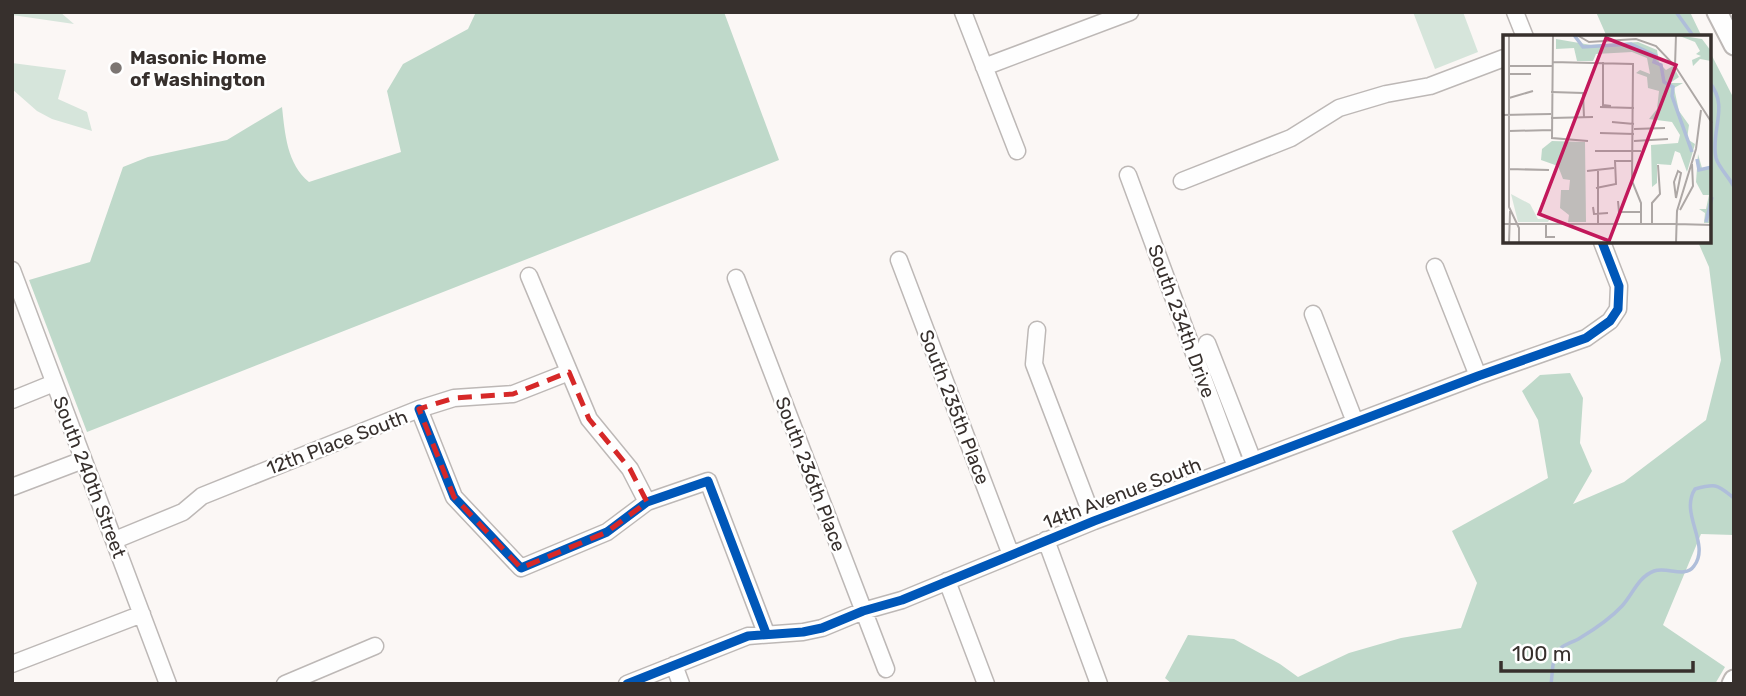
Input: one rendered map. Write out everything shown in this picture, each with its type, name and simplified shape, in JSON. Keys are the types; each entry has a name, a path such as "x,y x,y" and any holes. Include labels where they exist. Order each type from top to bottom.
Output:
{"main road":[{"path":"1717,12 1734,45"}],"street":[{"path":"963,12 1017,151"},
{"path":"985,66 1130,12"},
{"path":"1515,12 1524,35"},
{"path":"1182,181 1291,138 1339,108 1387,94 1430,86 1503,58"},
{"name":"South 234th Drive","path":"1128,175 1237,467"},
{"name":"14th Avenue South","path":"627,684 748,636 813,630 902,600 1094,521 1586,338 1610,321 1618,309 1619,286 1602,243"},
{"name":"South 235th Place","path":"899,260 1011,555"},
{"path":"1435,267 1478,376"},
{"name":"South 240th Street","path":"12,270 168,684"},
{"path":"529,276 589,419 630,468 647,502"},
{"name":"South 236th Place","path":"736,278 886,669"},
{"path":"1313,314 1355,422"},
{"path":"1037,330 1034,365 1094,521"},
{"path":"1207,343 1253,461"},
{"name":"12th Place South","path":"115,540 183,512 202,496 419,409 454,398 513,394 569,372"},
{"path":"12,400 54,383"},
{"path":"419,409 454,497 521,568 607,532 647,502 708,481 766,633"},
{"path":"12,487 83,460"},
{"path":"1046,540 1099,684"},
{"path":"947,581 986,684"},
{"path":"12,664 142,614"},
{"path":"285,683 375,646"},
{"path":"674,665 681,684"}],"highlighted area":[{"path":"569,372 589,419 630,469 647,502 607,532 521,568 454,497 419,409 454,398 513,394"}],"shaded area":[{"path":"12,12 60,12 74,24 12,15"},
{"path":"1413,12 1463,12 1478,52 1435,69"},
{"path":"12,63 66,70 58,99 87,112 92,131 52,119 37,111 12,89"}],"green space":[{"path":"476,12 724,12 779,160 87,432 29,280 90,262 123,167 148,157 227,140 282,107 286,138 292,157 309,182 401,152 387,91 403,64 468,29"},
{"path":"1596,12 1690,12 1701,35 1606,35"},
{"path":"1711,54 1734,99 1734,535 1701,534 1663,625 1725,667 1715,684 1172,684 1165,678 1188,635 1234,639 1298,677 1349,653 1401,638 1461,628 1477,583 1452,531 1548,478 1538,420 1522,391 1540,375 1570,373 1583,398 1580,443 1592,471 1573,504 1624,482 1706,420 1721,360 1709,267 1698,243 1711,243"}],"waterway":[{"path":"1676,12 1693,35"},
{"path":"1711,85 1719,109 1715,138 1716,158 1734,187"},
{"path":"1551,684 1554,660 1558,652 1602,624 1622,606 1644,577 1659,570 1686,572 1694,566 1699,548 1690,508 1695,489 1716,486 1734,498"}],"cycle path":[{"path":"627,684 748,636 822,628 863,611 902,600 1094,521 1586,338 1610,321 1618,309 1619,286 1602,243"},
{"path":"419,409 454,497 521,568 607,532 647,502 708,481 766,633"}],"place":[{"name":"Masonic Home of Washington","path":"116,68"}]}
